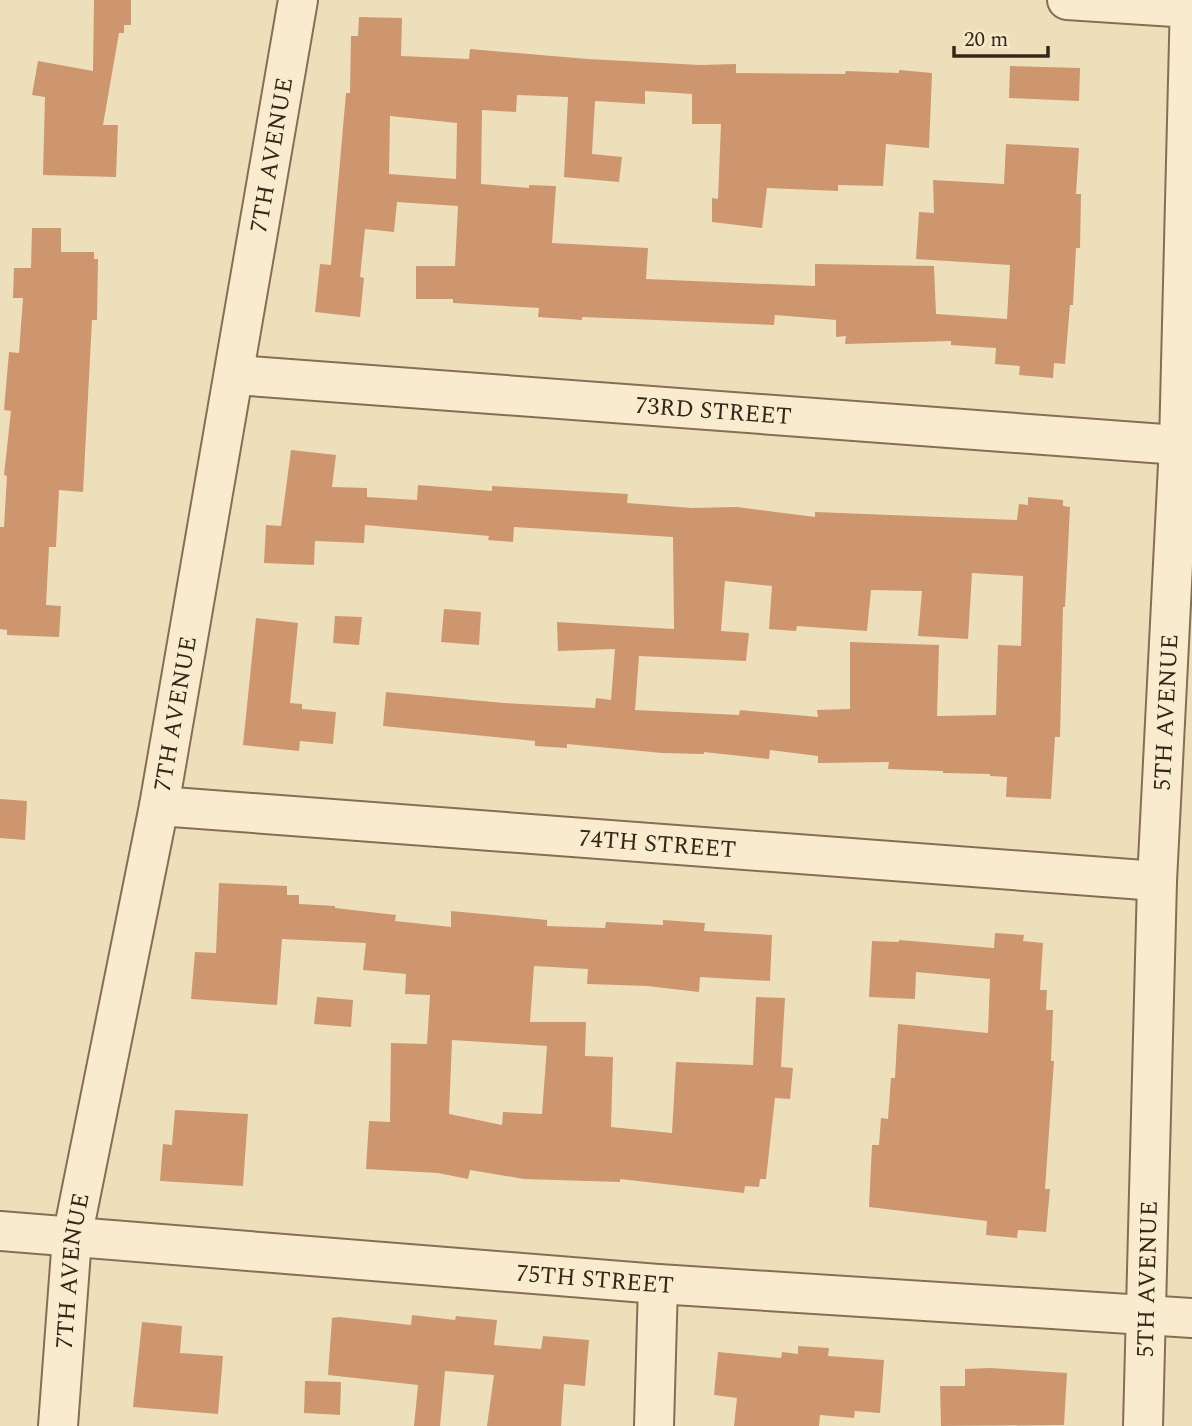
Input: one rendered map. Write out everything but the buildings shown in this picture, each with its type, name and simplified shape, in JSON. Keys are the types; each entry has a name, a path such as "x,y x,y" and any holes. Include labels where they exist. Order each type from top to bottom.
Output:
{"street":[{"name":"7TH AVENUE","path":"58,1426 72,1238 159,806 299,0"},
{"path":"1067,0 1190,4"},
{"name":"5TH AVENUE","path":"1143,1426 1157,881 1185,445 1190,4"},
{"name":"73RD STREET","path":"235,375 1185,445"},
{"name":"74TH STREET","path":"159,806 1157,881"},
{"name":"75TH STREET","path":"0,1231 658,1284 1192,1318"},
{"path":"654,1426 658,1284"}]}
